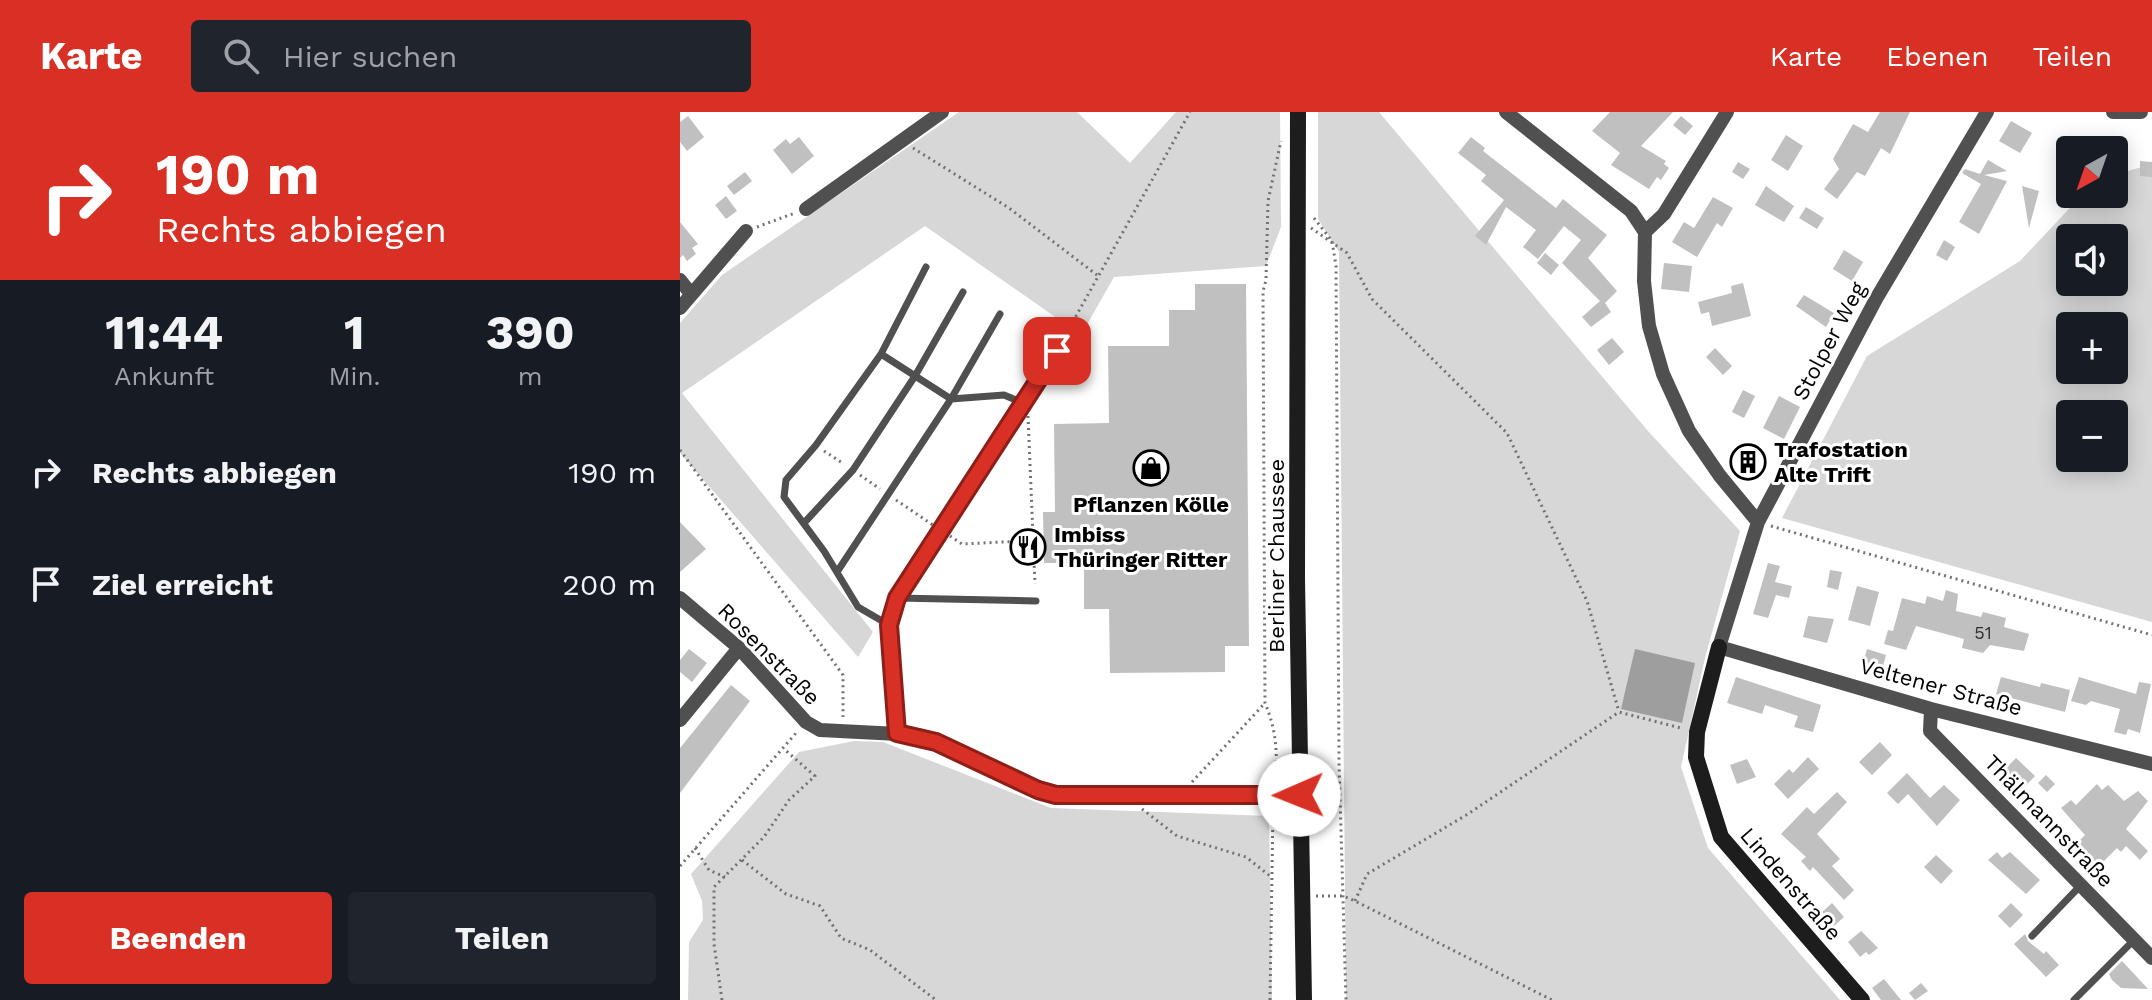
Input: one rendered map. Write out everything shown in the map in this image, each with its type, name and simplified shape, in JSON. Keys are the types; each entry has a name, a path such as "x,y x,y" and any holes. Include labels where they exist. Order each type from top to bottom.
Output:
{"main road":[{"name":"Berliner Chaussee","path":"1298,112 1305,220 1299,795 1304,1000"},
{"name":"Lindenstraße","path":"1719,647 1697,732 1696,757 1721,837 1862,1000"}],"street":[{"path":"806,209 942,112"},
{"path":"1506,112 1631,211 1645,232 1644,281 1649,326 1663,374 1689,431 1720,476 1758,522"},
{"path":"1645,232 1664,214 1727,112"},
{"name":"Stolper Weg","path":"1719,647 1758,522 1876,299 1987,112"},
{"path":"2113,112 2141,112"},
{"path":"680,308 746,231"},
{"path":"680,280 691,294"},
{"name":"Rosenstraße","path":"680,598 739,648 806,722 820,730 897,733 936,742 1038,790 1056,795 1299,795"},
{"name":"Veltener Straße","path":"1719,647 1931,709 2152,764"},
{"path":"680,720 739,648"},
{"name":"Thälmannstraße","path":"1931,709 1930,731 2152,958"}],"lane":[{"path":"889,625 858,607 784,497 786,480 816,445 881,354 926,267"},
{"path":"804,523 853,470 915,376 963,292"},
{"path":"837,572 951,399 1000,314"},
{"path":"897,733 889,625 897,598 1057,351"},
{"path":"881,354 951,399 1004,395 1025,401"},
{"path":"897,598 1036,601"},
{"path":"2032,936 2081,885"},
{"path":"2074,1000 2134,940"}],"path":[{"path":"1057,351 1190,112"},
{"path":"1270,1000 1270,876 1273,796 1278,761 1273,722 1265,703 1263,291 1268,201 1283,132"},
{"path":"902,141 1009,208 1097,275"},
{"path":"746,231 806,209"},
{"path":"1305,220 1332,241 1336,266 1346,1000"},
{"path":"1305,220 1347,253 1372,299 1507,433 1587,601 1619,712"},
{"path":"1025,401 1035,584"},
{"path":"816,445 962,544 1043,540"},
{"path":"680,450 843,675 845,708 839,732"},
{"path":"1758,522 2152,635"},
{"path":"1191,795 1192,779 1265,703"},
{"path":"1355,901 1367,874 1468,814 1619,712 1697,732"},
{"path":"680,866 806,722"},
{"path":"722,1000 714,944 714,887 764,837 789,800 815,776 784,749"},
{"path":"1133,796 1147,815 1177,836 1246,857 1270,876"},
{"path":"695,848 709,870 725,877"},
{"path":"742,860 786,894 820,906 841,938 870,950 936,1000"},
{"path":"1303,896 1343,896 1355,901 1552,1000"}],"shaded area":[{"path":"959,112 1077,112 1130,163 1176,112 1280,112 1281,227 1266,266 1114,277 1081,335 925,226 682,393 873,632 858,657 680,453 680,323 722,275"},
{"path":"1318,112 1379,112 1648,431 1740,531 1705,658 1681,767 1708,848 1840,1000 1346,1000 1339,252 1318,219"},
{"path":"2152,164 2152,622 1782,518 1867,356 2020,261 2070,208 2128,208 2128,171"},
{"path":"1635,649 1695,663 1682,723 1621,709"},
{"path":"854,741 883,742 1051,808 1269,816 1272,1000 688,1000 689,942 703,920 702,901 691,874 799,752"}],"building":[{"path":"1610,112 1673,112 1641,146 1666,161 1664,164 1669,168 1661,180 1657,177 1649,189 1611,165 1620,153 1592,131"},
{"path":"1880,112 1910,112 1890,154 1881,148 1865,176 1857,172 1837,199 1824,189 1839,169 1833,159 1853,124 1868,132"},
{"path":"688,116 704,137 687,151 680,142 680,122"},
{"path":"1681,116 1693,126 1685,135 1673,125"},
{"path":"2011,121 2032,133 2020,153 1999,141"},
{"path":"1786,135 1803,146 1788,171 1771,160"},
{"path":"799,137 814,156 792,174 773,150 786,139 790,144"},
{"path":"1471,137 1485,148 1483,151 1556,208 1563,199 1607,235 1588,258 1617,291 1605,303 1611,312 1591,327 1582,317 1600,301 1562,263 1581,240 1564,226 1538,259 1523,247 1536,230 1506,207 1486,245 1475,236 1504,200 1481,181 1486,175 1458,153"},
{"path":"1988,160 2007,171 1984,175 2007,181 1979,234 1959,222 1981,184 1962,173 1965,169 1980,174"},
{"path":"2140,161 2152,162 2152,177 2140,176"},
{"path":"1738,162 1750,169 1743,179 1732,172"},
{"path":"745,172 752,181 734,195 727,186"},
{"path":"1766,186 1794,206 1784,222 1755,205"},
{"path":"2022,186 2039,191 2029,228"},
{"path":"726,196 737,211 726,219 715,205"},
{"path":"1713,197 1733,208 1722,227 1717,223 1697,257 1672,242 1684,222 1694,228"},
{"path":"1806,207 1824,218 1817,229 1799,218"},
{"path":"680,222 698,244 692,248 696,254 687,261 683,255 680,258"},
{"path":"1944,240 1955,247 1947,261 1936,255"},
{"path":"1844,250 1863,262 1852,281 1833,269"},
{"path":"1545,253 1559,265 1551,275 1537,263"},
{"path":"1664,263 1692,266 1689,292 1661,289"},
{"path":"1743,283 1751,316 1712,326 1709,312 1701,314 1698,302 1732,293 1731,286"},
{"name":"Pflanzen Kölle","path":"1195,284 1246,284 1249,646 1225,646 1225,672 1110,673 1109,609 1084,609 1084,563 1044,563 1043,512 1055,512 1054,424 1109,423 1108,346 1169,346 1169,310 1195,310"},
{"path":"1804,295 1834,313 1826,327 1796,306"},
{"path":"1612,338 1624,352 1609,365 1597,350"},
{"path":"1715,348 1732,366 1723,375 1706,357"},
{"path":"1743,390 1755,396 1744,418 1732,412"},
{"path":"1779,396 1800,407 1784,439 1763,428"},
{"path":"680,522 706,549 680,572"},
{"path":"1768,563 1780,566 1775,582 1792,586 1789,598 1776,595 1768,618 1753,614"},
{"path":"1830,570 1842,572 1838,590 1827,587"},
{"path":"1857,586 1879,592 1870,626 1848,620"},
{"path":"1946,590 1958,594 1956,611 1981,617 1983,612 2006,618 2004,627 2029,634 2024,651 1990,645 1983,653 1962,648 1964,639 1916,626 1906,650 1884,644 1888,630 1893,631 1902,598 1925,604 1927,596 1943,601"},
{"path":"1808,616 1834,619 1827,643 1803,637"},
{"path":"689,649 707,663 692,682 680,672 680,660"},
{"path":"1867,649 1886,655 1882,670 1863,664"},
{"path":"1736,677 1821,705 1813,732 1794,727 1798,716 1765,705 1762,714 1727,703"},
{"path":"2001,677 2040,687 2041,683 2070,690 2065,712 1996,694"},
{"path":"2079,677 2136,694 2139,682 2151,684 2140,733 2128,729 2126,735 2114,732 2120,709 2091,701 2086,705 2071,701"},
{"path":"731,685 750,701 680,793 680,748"},
{"path":"1880,742 1892,755 1872,775 1859,762"},
{"path":"1808,757 1819,769 1788,799 1774,784 1789,769 1793,773"},
{"path":"2016,758 2035,776 2017,795 1998,776"},
{"path":"1747,759 1756,777 1737,784 1730,765"},
{"path":"1907,773 1930,798 1944,785 1960,800 1937,826 1908,794 1898,804 1887,793"},
{"path":"2046,775 2055,784 2047,792 2038,783"},
{"path":"2097,784 2102,790 2108,785 2124,801 2138,791 2148,801 2126,829 2148,851 2140,860 2126,846 2121,852 2117,848 2095,870 2078,853 2081,851 2075,845 2085,835 2061,808 2071,800 2076,805"},
{"path":"1837,792 1847,802 1817,834 1840,859 1832,866 1854,890 1844,900 1813,867 1810,871 1801,861 1806,857 1781,834 1807,807 1814,814"},
{"path":"1997,852 2002,858 2010,852 2040,880 2026,894 1988,860"},
{"path":"1936,855 1953,871 1941,884 1924,867"},
{"path":"1832,903 1844,917 1833,927 1820,914"},
{"path":"2011,903 2023,915 2010,928 1998,916"},
{"path":"1861,931 1878,948 1860,957 1848,942"},
{"path":"2025,934 2028,941 2044,954 2046,951 2059,965 2046,977 2014,944"},
{"path":"2122,961 2148,989 2121,988 2112,980 2109,974"},
{"path":"1884,979 1901,1000 1881,1000 1872,988"},
{"path":"1921,983 1928,991 1915,1000 1909,993"}],"place":[{"name":"Trafostation Alte Trift","path":"1748,462"},
{"name":"Pflanzen Kölle","path":"1151,468"},
{"name":"Imbiss Thüringer Ritter","path":"1028,547"}],"route":[{"path":"1057,351 897,598 889,625 897,733 918,735 936,742 1038,790 1056,795 1299,795"}]}
